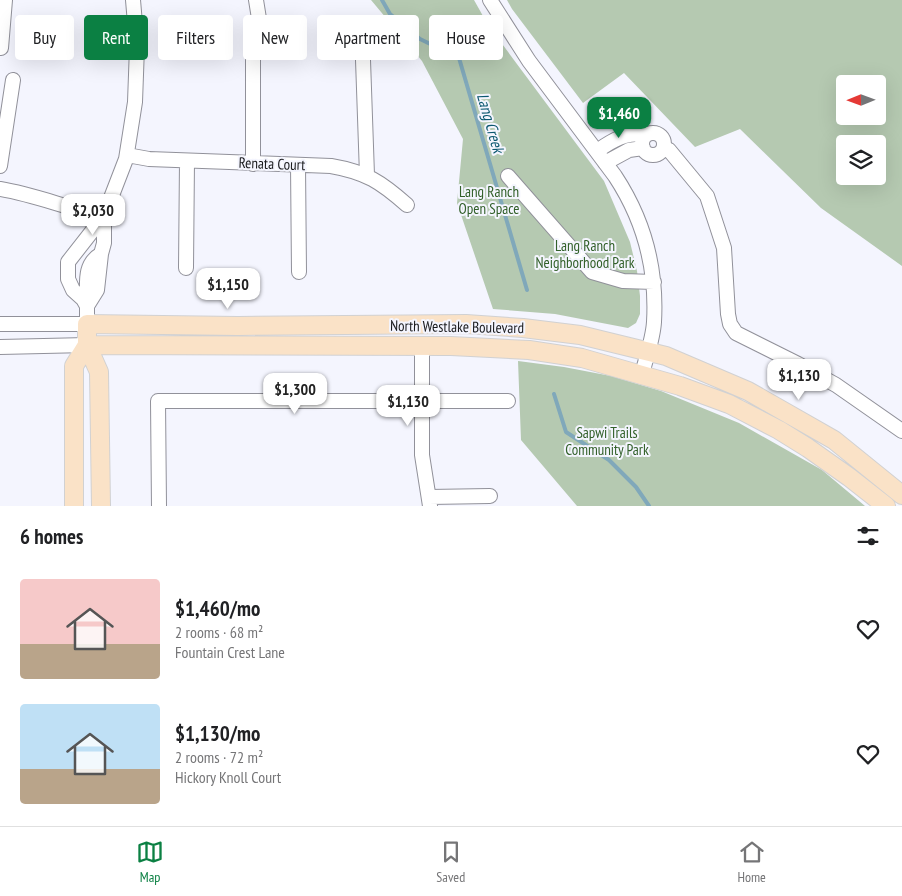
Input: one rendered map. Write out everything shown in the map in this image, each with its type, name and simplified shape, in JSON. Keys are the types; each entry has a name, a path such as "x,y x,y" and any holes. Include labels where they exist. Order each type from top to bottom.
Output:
{"main road":[{"path":"87,315 87,345 99,372 101,506"},
{"name":"North Westlake Boulevard","path":"87,315 238,326 466,324 580,335 666,356 739,387 834,440 902,495"},
{"path":"74,506 74,366 87,345"},
{"name":"North Westlake Boulevard","path":"87,345 422,346 529,350 582,358 642,374 729,404 779,430 849,476 886,506"}],"street":[{"path":"1,48 5,0"},
{"path":"87,315 83,299 73,290 68,279 68,262 104,216 127,155 135,102 137,47 133,0"},
{"path":"256,0 259,15"},
{"path":"490,0 529,61 606,163 628,196 636,215 651,260 654,282 654,324 642,374"},
{"path":"253,60 253,164"},
{"path":"362,60 367,175"},
{"path":"0,166 13,80"},
{"path":"597,151 627,135 653,132 660,134 664,140 664,148 659,154 651,155 643,148 642,141 646,134"},
{"path":"606,163 629,150 643,148"},
{"path":"664,148 669,150 707,196 724,248 728,314 730,324 736,333 836,385 902,431"},
{"name":"Renata Court","path":"127,155 149,159 332,166 367,175 387,187 407,205"},
{"path":"186,268 187,161"},
{"path":"298,165 299,272"},
{"path":"508,176 592,272 623,281 654,282"},
{"path":"0,189 23,193 82,212 104,216"},
{"path":"87,315 97,290 104,243 104,216"},
{"path":"79,250 90,250 101,254"},
{"name":"North Westlake Boulevard","path":"0,324 87,315"},
{"name":"North Westlake Boulevard","path":"0,347 87,345"},
{"path":"422,346 422,455 429,502 490,496"},
{"path":"159,506 158,401 422,400 508,402"}],"green space":[{"name":"Lang Ranch Neighborhood Park","path":"371,0 474,0 482,15 429,15 429,60 503,60 503,45 604,181 630,242 637,271 640,314 636,323 628,328 555,314 493,309 457,203 463,139 419,57 419,15 384,15"},
{"path":"507,0 902,0 902,266 821,208 740,129 695,147 624,73 583,103"},
{"name":"Sapwi Trails Community Park","path":"518,361 611,376 661,391 739,423 822,470 865,506 577,506 521,440"}],"waterway":[{"name":"Lang Creek","path":"382,0 390,14 420,39 459,58 527,290"},
{"name":"Lang Creek","path":"554,394 566,432 609,460 636,487 649,506"}],"park label":[{"name":"Lang Ranch Open Space","path":"489,200"}]}
